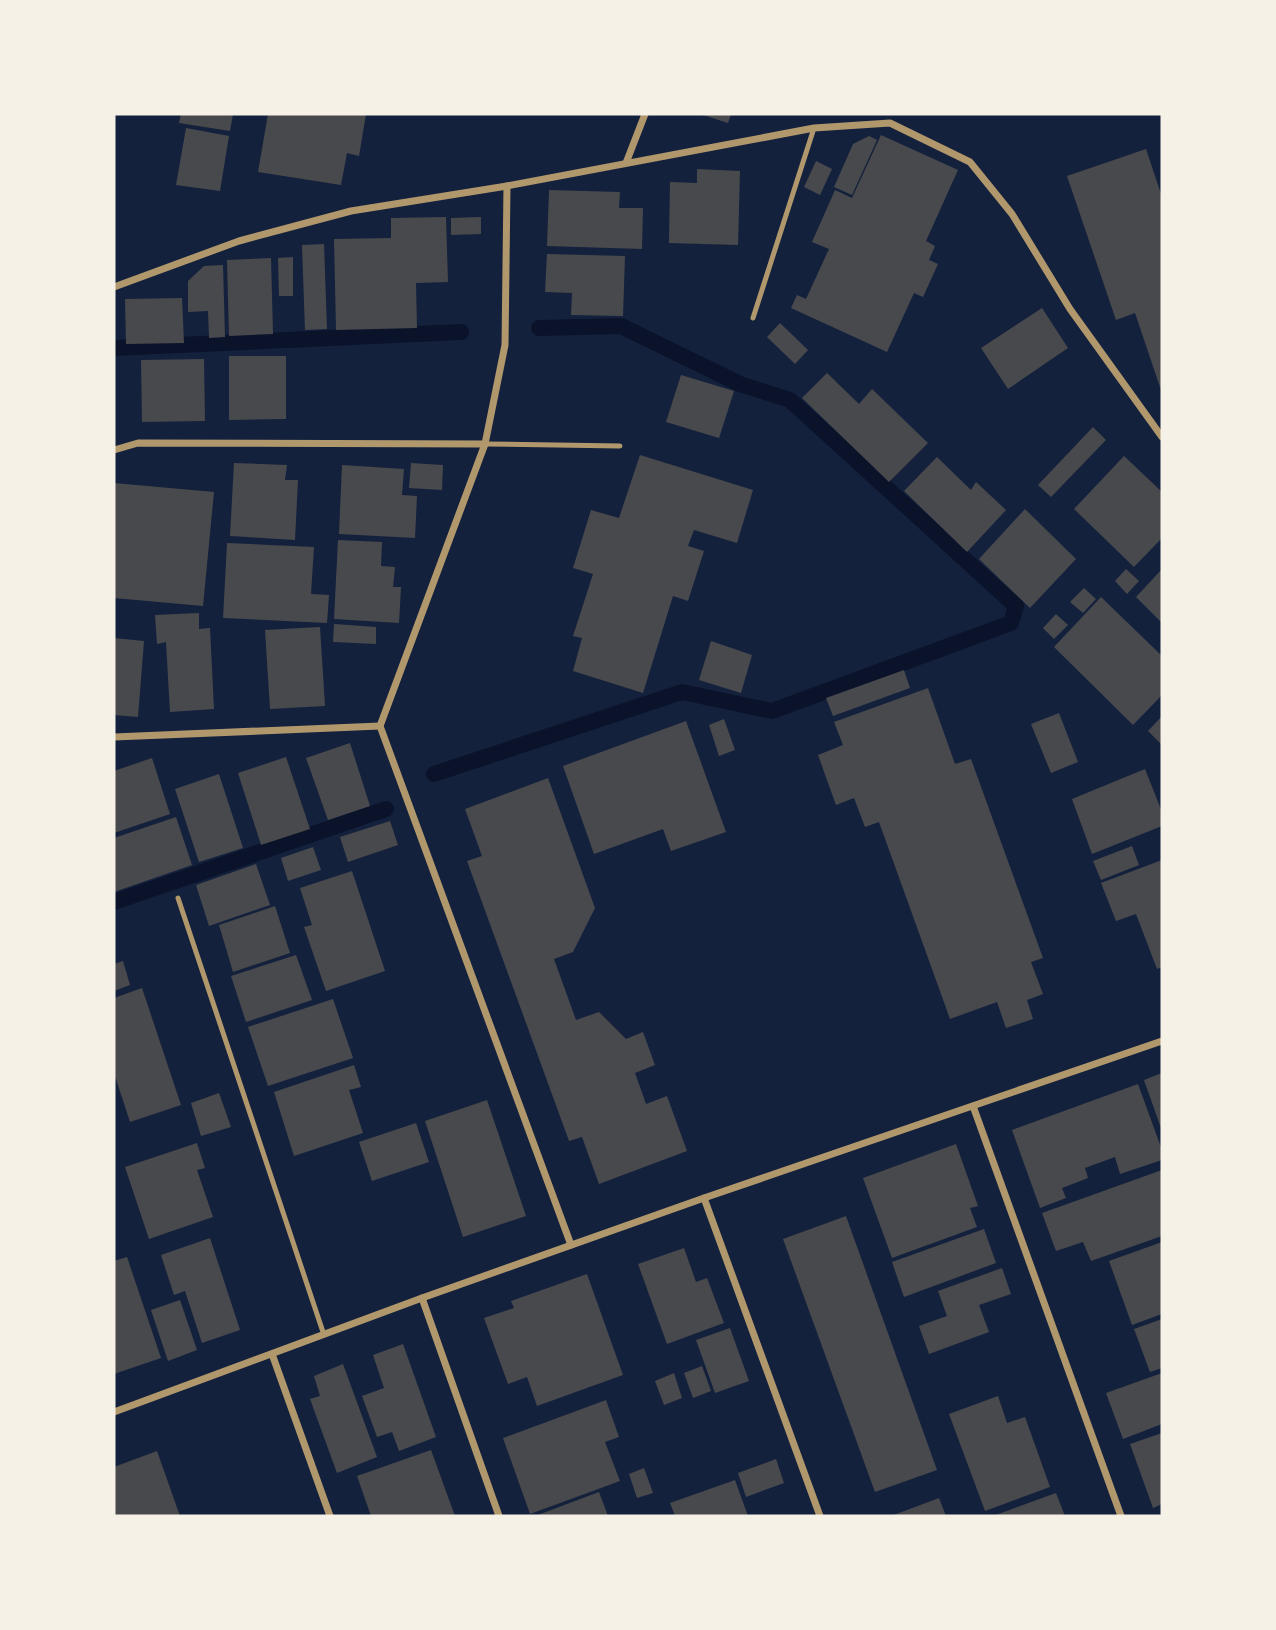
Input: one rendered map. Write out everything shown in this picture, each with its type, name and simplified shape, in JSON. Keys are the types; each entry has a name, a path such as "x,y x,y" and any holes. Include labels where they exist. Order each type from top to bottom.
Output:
{"street":[{"path":"626,163 645,114"},
{"path":"114,287 239,241 351,211 507,186 814,128 890,123 970,162 1012,214 1070,309 1162,437"},
{"path":"507,186 505,345 485,443 380,726 571,1245"},
{"path":"114,450 138,443 485,443"},
{"path":"114,737 380,726"},
{"path":"114,1412 571,1245 1162,1041"},
{"path":"973,1106 1121,1516"},
{"path":"704,1198 820,1516"},
{"path":"422,1298 499,1516"},
{"path":"272,1354 330,1516"}],"lane":[{"path":"753,318 814,128"},
{"path":"485,443 620,446"},
{"path":"178,898 324,1335"}],"building":[{"path":"181,114 233,114 230,131 179,123"},
{"path":"268,114 366,114 359,156 347,153 341,185 258,172"},
{"path":"700,114 731,114 728,123"},
{"path":"186,128 229,136 220,191 176,185"},
{"path":"881,135 958,170 926,241 935,246 929,260 938,264 923,297 914,293 887,352 791,308 797,295 806,299 829,249 812,242 835,190 852,198"},
{"path":"869,136 877,140 852,195 834,187 853,144"},
{"path":"1146,149 1162,197 1162,393 1135,313 1116,320 1067,176"},
{"path":"816,161 832,169 820,195 804,187"},
{"path":"697,169 740,171 738,245 669,243 670,182 697,183"},
{"path":"549,190 620,192 619,208 643,208 642,249 547,246"},
{"path":"446,217 448,282 416,283 417,328 336,330 334,239 391,238 391,218"},
{"path":"481,217 481,234 451,235 451,218"},
{"path":"324,244 327,329 305,330 302,245"},
{"path":"547,254 625,256 623,316 571,315 572,293 545,292"},
{"path":"293,257 293,296 279,296 278,258"},
{"path":"271,258 273,334 229,336 227,260"},
{"path":"223,265 225,337 209,338 208,311 188,312 188,281 204,266"},
{"path":"182,298 184,343 126,344 125,299"},
{"path":"1042,308 1068,348 1008,389 981,348"},
{"path":"780,323 808,350 795,364 767,337"},
{"path":"229,356 286,356 286,419 229,420"},
{"path":"204,359 205,421 142,422 141,360"},
{"path":"827,373 859,404 872,389 928,443 889,482 802,398"},
{"path":"681,375 734,391 719,438 666,422"},
{"path":"1093,427 1106,440 1051,497 1038,485"},
{"path":"640,455 753,490 737,543 694,530 688,546 704,551 688,601 673,596 643,693 573,671 582,638 573,636 593,574 573,568 591,510 619,518"},
{"path":"1124,456 1162,492 1162,538 1134,567 1074,509"},
{"path":"937,457 971,490 976,482 1006,510 967,552 904,491"},
{"path":"234,463 287,465 285,480 298,480 295,540 230,536"},
{"path":"411,463 443,465 442,490 409,488"},
{"path":"342,465 404,469 402,495 417,496 415,538 339,534"},
{"path":"114,483 214,492 203,606 114,598"},
{"path":"1025,509 1076,559 1030,608 979,559"},
{"path":"338,540 382,542 381,566 395,567 393,587 401,587 399,623 334,619"},
{"path":"227,543 314,547 311,594 329,595 327,623 223,618"},
{"path":"1126,569 1139,581 1127,594 1115,581"},
{"path":"1162,569 1162,623 1136,597"},
{"path":"1084,588 1096,599 1083,613 1070,602"},
{"path":"1101,597 1162,656 1162,695 1133,725 1054,647"},
{"path":"199,613 199,629 210,628 214,709 170,712 166,642 157,644 155,615"},
{"path":"1056,614 1068,625 1054,639 1043,628"},
{"path":"334,624 376,627 376,644 333,642"},
{"path":"320,627 325,706 270,709 265,630"},
{"path":"114,638 144,641 138,717 114,715"},
{"path":"711,641 752,655 741,693 699,680"},
{"path":"904,670 910,688 833,716 826,698"},
{"path":"928,688 955,764 971,759 1043,958 1031,962 1043,994 1027,1000 1033,1019 1006,1028 997,1002 950,1019 879,822 865,827 854,798 836,805 818,755 843,745 834,722"},
{"path":"1059,713 1078,762 1051,773 1031,724"},
{"path":"1162,716 1162,745 1148,731"},
{"path":"724,719 735,750 719,756 709,725"},
{"path":"686,721 726,832 671,851 663,829 594,854 563,766"},
{"path":"350,743 370,806 328,820 306,758"},
{"path":"286,757 310,829 261,845 238,773"},
{"path":"152,758 170,814 114,833 114,771"},
{"path":"1145,769 1162,812 1162,826 1092,854 1072,799"},
{"path":"219,774 243,848 199,862 175,789"},
{"path":"548,778 595,908 573,952 554,959 576,1020 599,1012 626,1039 643,1032 655,1065 635,1073 646,1104 667,1096 687,1151 599,1184 582,1137 569,1141 467,861 482,856 465,809"},
{"path":"176,817 192,865 114,892 114,838"},
{"path":"390,821 398,845 348,862 340,837"},
{"path":"1132,846 1139,865 1101,880 1093,861"},
{"path":"313,847 321,870 288,881 281,858"},
{"path":"1162,860 1162,967 1157,969 1136,914 1116,921 1101,883"},
{"path":"256,864 270,905 209,926 196,885"},
{"path":"352,871 385,971 326,991 304,927 312,925 300,888"},
{"path":"275,906 290,953 233,972 219,925"},
{"path":"296,955 312,1000 246,1022 231,976"},
{"path":"123,961 130,985 114,991 114,964"},
{"path":"142,988 181,1105 130,1122 114,1073 114,998"},
{"path":"333,999 353,1058 268,1086 248,1027"},
{"path":"354,1065 361,1087 349,1090 363,1133 294,1156 274,1092"},
{"path":"1162,1073 1162,1131 1144,1080"},
{"path":"1138,1084 1162,1150 1162,1160 1120,1174 1115,1157 1085,1168 1088,1178 1062,1188 1066,1198 1040,1208 1012,1130"},
{"path":"219,1093 231,1127 201,1136 191,1103"},
{"path":"487,1100 526,1216 463,1237 425,1121"},
{"path":"416,1123 429,1162 372,1181 359,1142"},
{"path":"197,1143 205,1168 197,1170 213,1217 149,1239 125,1167"},
{"path":"956,1144 978,1206 970,1208 977,1227 892,1258 863,1178"},
{"path":"1162,1170 1162,1236 1091,1261 1083,1242 1056,1251 1042,1213"},
{"path":"846,1216 937,1470 875,1492 783,1239"},
{"path":"984,1229 996,1263 904,1297 892,1262"},
{"path":"210,1238 240,1330 202,1343 185,1291 174,1295 161,1255"},
{"path":"1162,1242 1162,1314 1132,1325 1109,1261"},
{"path":"684,1248 696,1282 707,1278 724,1323 667,1344 638,1264"},
{"path":"127,1257 161,1358 114,1374 114,1261"},
{"path":"1002,1268 1011,1294 979,1305 989,1332 929,1354 919,1326 947,1316 938,1291"},
{"path":"587,1274 623,1375 537,1406 527,1377 508,1384 484,1318 514,1308 511,1301"},
{"path":"180,1300 197,1350 168,1361 151,1310"},
{"path":"1162,1319 1162,1368 1150,1372 1134,1329"},
{"path":"730,1328 749,1381 715,1393 696,1340"},
{"path":"403,1344 436,1437 399,1451 392,1432 377,1437 362,1396 384,1388 373,1355"},
{"path":"343,1364 377,1457 337,1473 310,1399 320,1396 314,1376"},
{"path":"702,1366 711,1391 693,1398 684,1373"},
{"path":"674,1373 682,1398 664,1405 655,1381"},
{"path":"1162,1373 1162,1424 1123,1439 1106,1393"},
{"path":"998,1396 1007,1423 1025,1417 1050,1487 985,1511 949,1414"},
{"path":"606,1400 619,1437 605,1442 620,1481 530,1514 503,1438"},
{"path":"1162,1433 1162,1504 1153,1508 1130,1444"},
{"path":"431,1450 455,1516 371,1516 357,1476"},
{"path":"157,1451 180,1516 114,1516 114,1467"},
{"path":"776,1459 784,1483 746,1497 738,1473"},
{"path":"644,1468 653,1493 637,1498 629,1474"},
{"path":"735,1480 748,1516 675,1516 670,1503"},
{"path":"599,1492 608,1516 535,1516"},
{"path":"1056,1493 1065,1516 993,1516"},
{"path":"939,1498 946,1516 891,1516"}],"waterway":[{"path":"434,774 682,692 772,711 1011,623 1016,606 790,400 740,384 621,326 539,328"},
{"path":"114,348 461,332"},
{"path":"114,902 386,809"}]}
